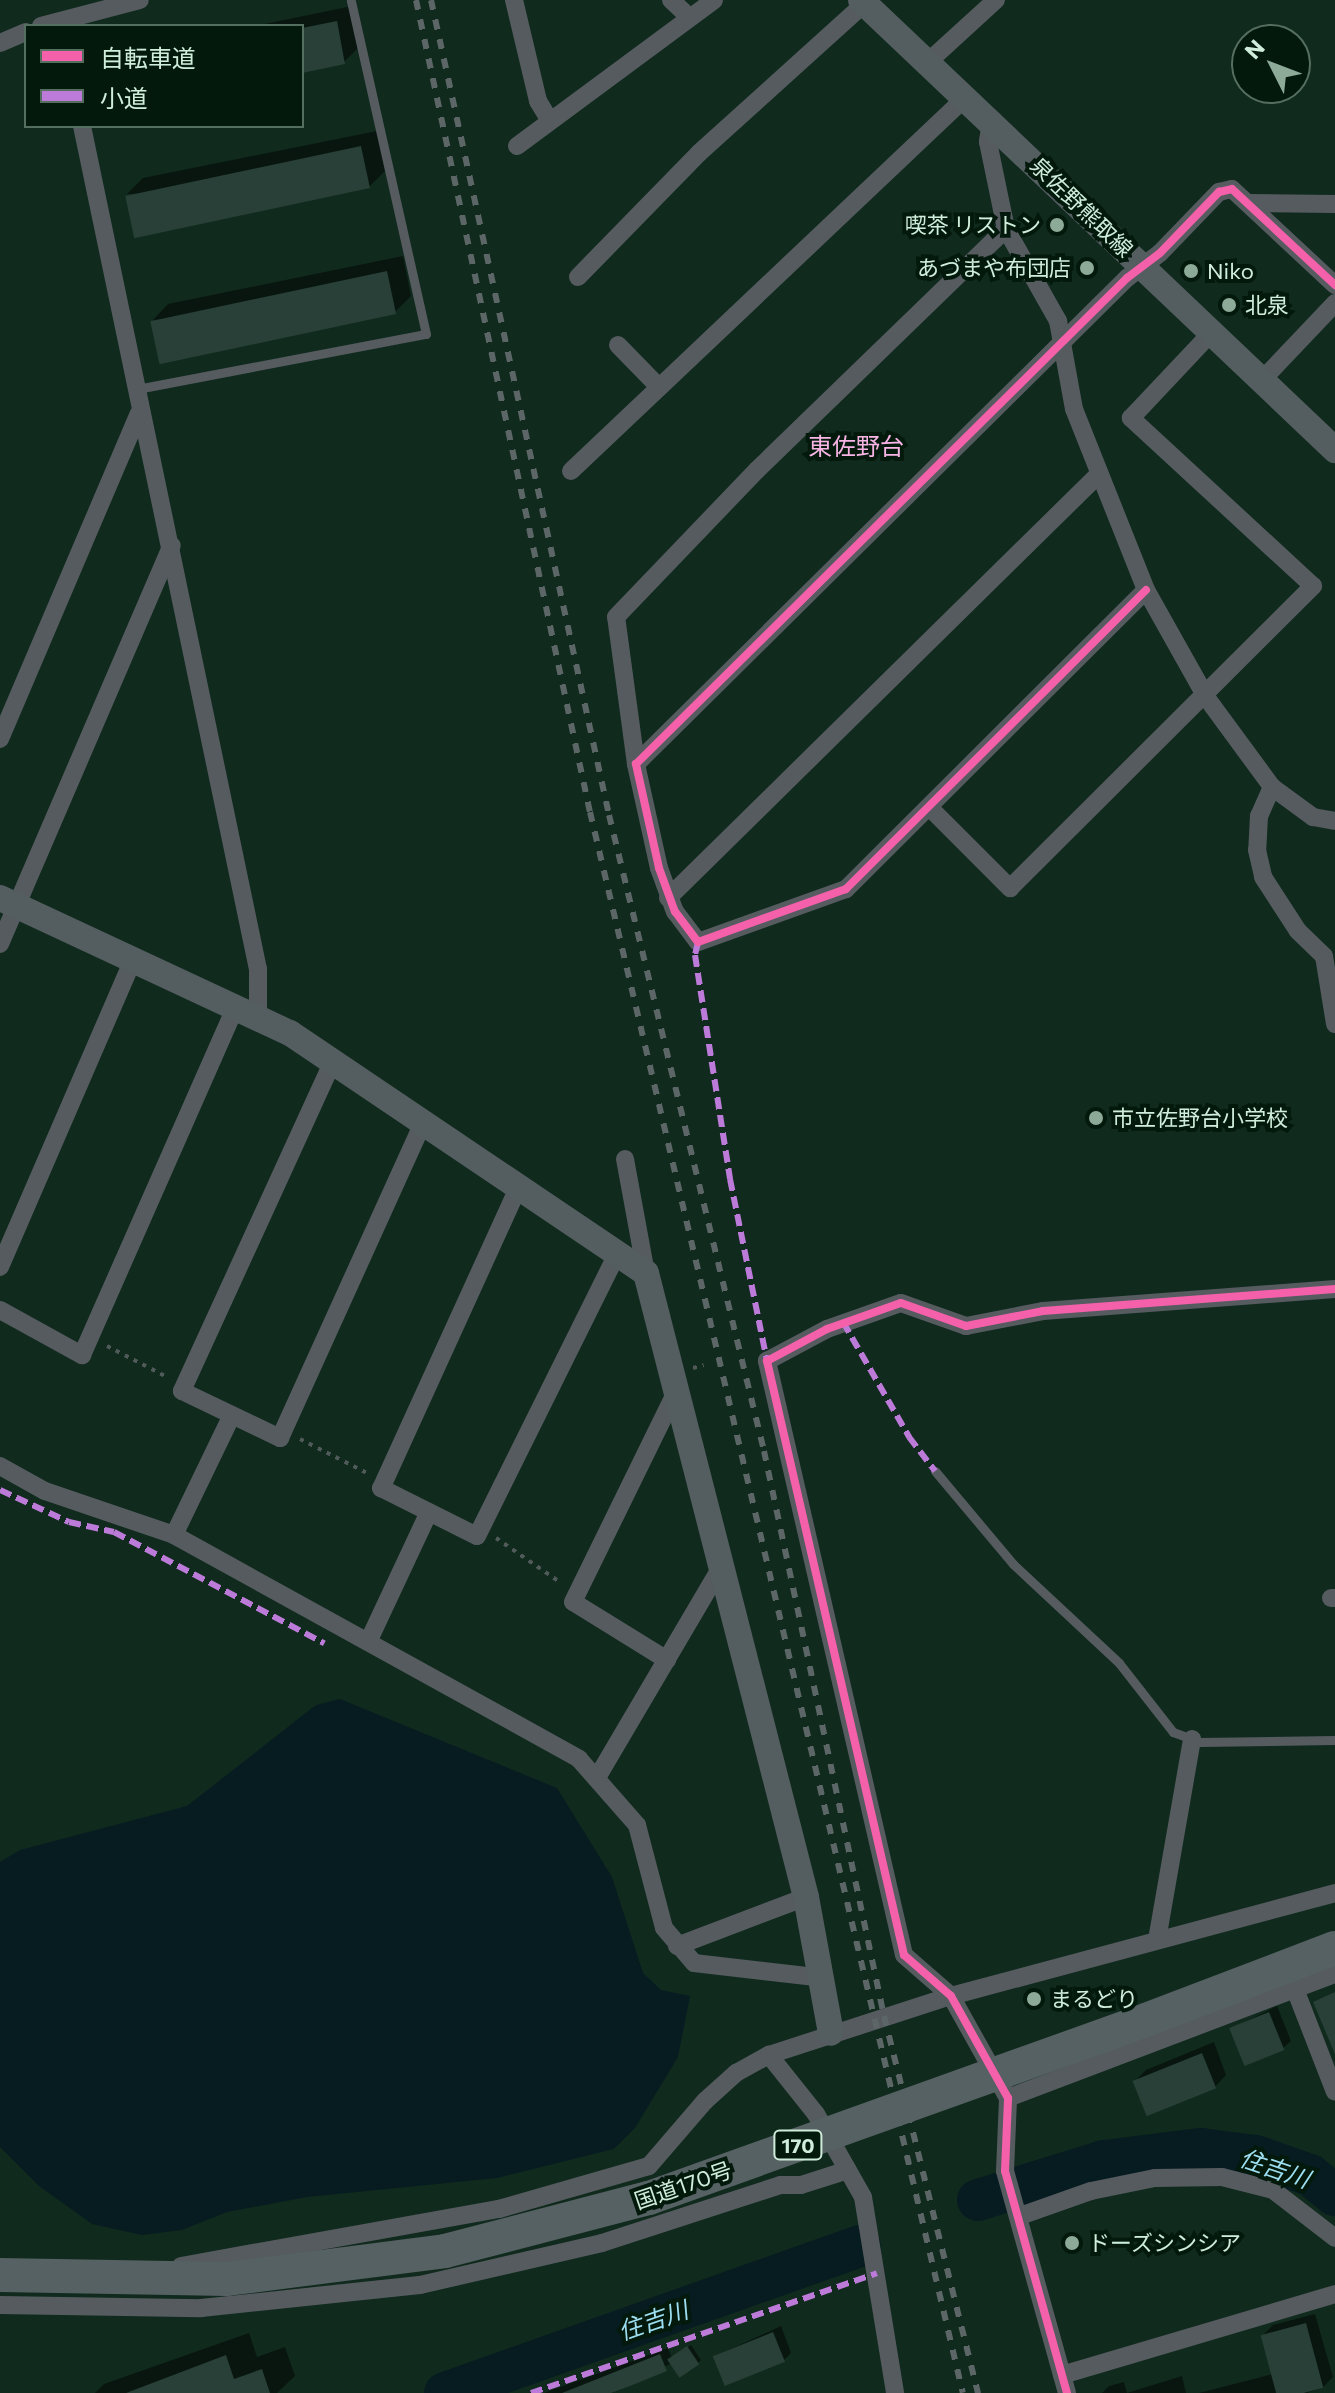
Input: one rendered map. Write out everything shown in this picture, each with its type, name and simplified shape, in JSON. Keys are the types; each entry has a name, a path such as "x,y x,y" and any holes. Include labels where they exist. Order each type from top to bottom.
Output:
{"highway":[{"name":"国道170号","path":"0,2275 227,2279 445,2251 649,2198 1146,2020 1335,1948"}],"street":[{"path":"60,15 140,0"},
{"path":"514,0 538,101 550,121"},
{"path":"671,0 689,17"},
{"path":"517,146 714,0"},
{"path":"928,62 996,0"},
{"path":"578,277 699,153 863,2"},
{"name":"泉佐野熊取線","path":"863,2 1335,450"},
{"path":"0,43 24,33"},
{"path":"571,471 966,97"},
{"path":"991,122 988,142 1006,229 1041,282 1058,321 1074,409 1146,590 1206,697 1272,787 1313,817 1335,821"},
{"path":"0,1310 82,1355 247,1011 258,969 172,545 134,390 82,128"},
{"path":"636,764 1060,343 1219,192 1232,189 1335,285"},
{"path":"1248,203 1335,204"},
{"path":"1006,229 757,470 616,617 636,764 668,898 698,942 846,889 1146,590"},
{"path":"1262,380 1335,303"},
{"path":"929,807 1010,888 1206,697 1313,586 1131,418 1212,332"},
{"path":"618,345 659,387"},
{"path":"0,739 139,413"},
{"path":"668,898 1099,474"},
{"path":"0,944 8,902 172,545"},
{"path":"1272,787 1259,816 1257,850 1263,877 1288,918 1324,956 1335,1024"},
{"path":"8,902 247,1011 333,1061 646,1273"},
{"path":"0,1267 133,960"},
{"path":"333,1061 182,1391 280,1438 423,1123"},
{"path":"625,1159 646,1273 679,1387 721,1567 806,1897 824,1978 831,2033"},
{"path":"518,1188 381,1488 477,1536 617,1254"},
{"path":"1335,1289 1043,1311 966,1326 901,1303 827,1329 767,1361 904,1955 951,1996 1008,2098 1005,2171 1020,2216 1064,2384 1335,2294"},
{"path":"667,1660 573,1602 679,1387"},
{"path":"174,1535 232,1415"},
{"path":"0,1466 45,1491 174,1535 369,1640 579,1759 598,1776 637,1825 664,1928 694,1963 824,1978"},
{"path":"369,1640 429,1512"},
{"path":"598,1776 721,1567"},
{"path":"1157,1940 1192,1739"},
{"path":"108,2279 499,2209 649,2166 705,2101 736,2073 769,2055 951,1996 1335,1893"},
{"path":"677,1946 806,1897"},
{"path":"1008,2098 1335,1974"},
{"path":"1295,1989 1335,2092"},
{"path":"769,2055 816,2114 863,2197 895,2393"},
{"path":"0,2305 201,2308 420,2285 602,2243 780,2185 801,2185 848,2170"},
{"path":"1020,2216 1104,2188 1155,2178 1222,2177 1273,2190 1335,2238"}],"lane":[{"path":"134,390 426,334 351,0"},
{"path":"935,1471 1013,1564 1119,1663 1154,1713 1173,1732 1192,1739 1335,1740"}],"path":[{"path":"91,1338 185,1386"},
{"path":"284,1431 385,1482"},
{"path":"481,1528 577,1594"}],"water":[{"path":"340,1699 557,1788 612,1877 643,1973 661,1990 690,1996 678,2057 635,2128 614,2149 497,2178 307,2197 227,2212 182,2230 142,2235 92,2224 39,2186 0,2147 0,1862 20,1850 187,1806 316,1705"}],"building":[{"path":"337,21 345,64 304,73 304,28"},
{"path":"361,146 370,188 134,238 125,196"},
{"path":"387,271 396,314 159,364 150,321"},
{"path":"1335,1992 1335,2054 1313,2002"},
{"path":"1269,2012 1284,2050 1244,2066 1229,2028"},
{"path":"1202,2053 1216,2088 1147,2116 1132,2081"},
{"path":"1306,2323 1323,2388 1304,2393 1276,2393 1261,2335"},
{"path":"773,2332 785,2362 725,2386 713,2356"},
{"path":"687,2346 699,2364 679,2378 667,2359"},
{"path":"660,2354 667,2371 630,2386 611,2393 562,2393"},
{"path":"226,2355 234,2379 262,2369 270,2393 126,2393"}],"waterway":[{"name":"住吉川","path":"978,2200 1104,2161 1201,2149 1256,2156 1310,2175 1335,2195"},
{"name":"住吉川","path":"445,2393 860,2246"}],"railway":[{"path":"416,0 590,812 963,2393"},
{"path":"431,0 609,815 764,1451 884,2016 978,2393"}],"marked path":[{"path":"698,942 695,955 730,1179 767,1361"},
{"path":"843,1322 909,1437 935,1471"},
{"path":"0,1490 69,1522 114,1532 324,1643"},
{"path":"531,2393 877,2273"}],"cycle path":[{"path":"1146,590 846,889 698,942 675,912 659,868 636,764 1127,278 1160,253 1219,192 1232,189 1335,285"},
{"path":"1067,2393 1005,2171 1008,2098 951,1996 904,1955 767,1361 827,1329 901,1303 966,1326 1043,1311 1335,1289"}],"place":[{"name":"喫茶 リストン","path":"1057,225"},
{"name":"あづまや布団店","path":"1087,268"},
{"name":"Niko","path":"1191,271"},
{"name":"北泉","path":"1229,305"},
{"name":"市立佐野台小学校","path":"1096,1118"},
{"name":"まるどり","path":"1034,1999"},
{"name":"ドーズシンシア","path":"1072,2243"}],"district":[{"name":"東佐野台","path":"856,446"}]}
